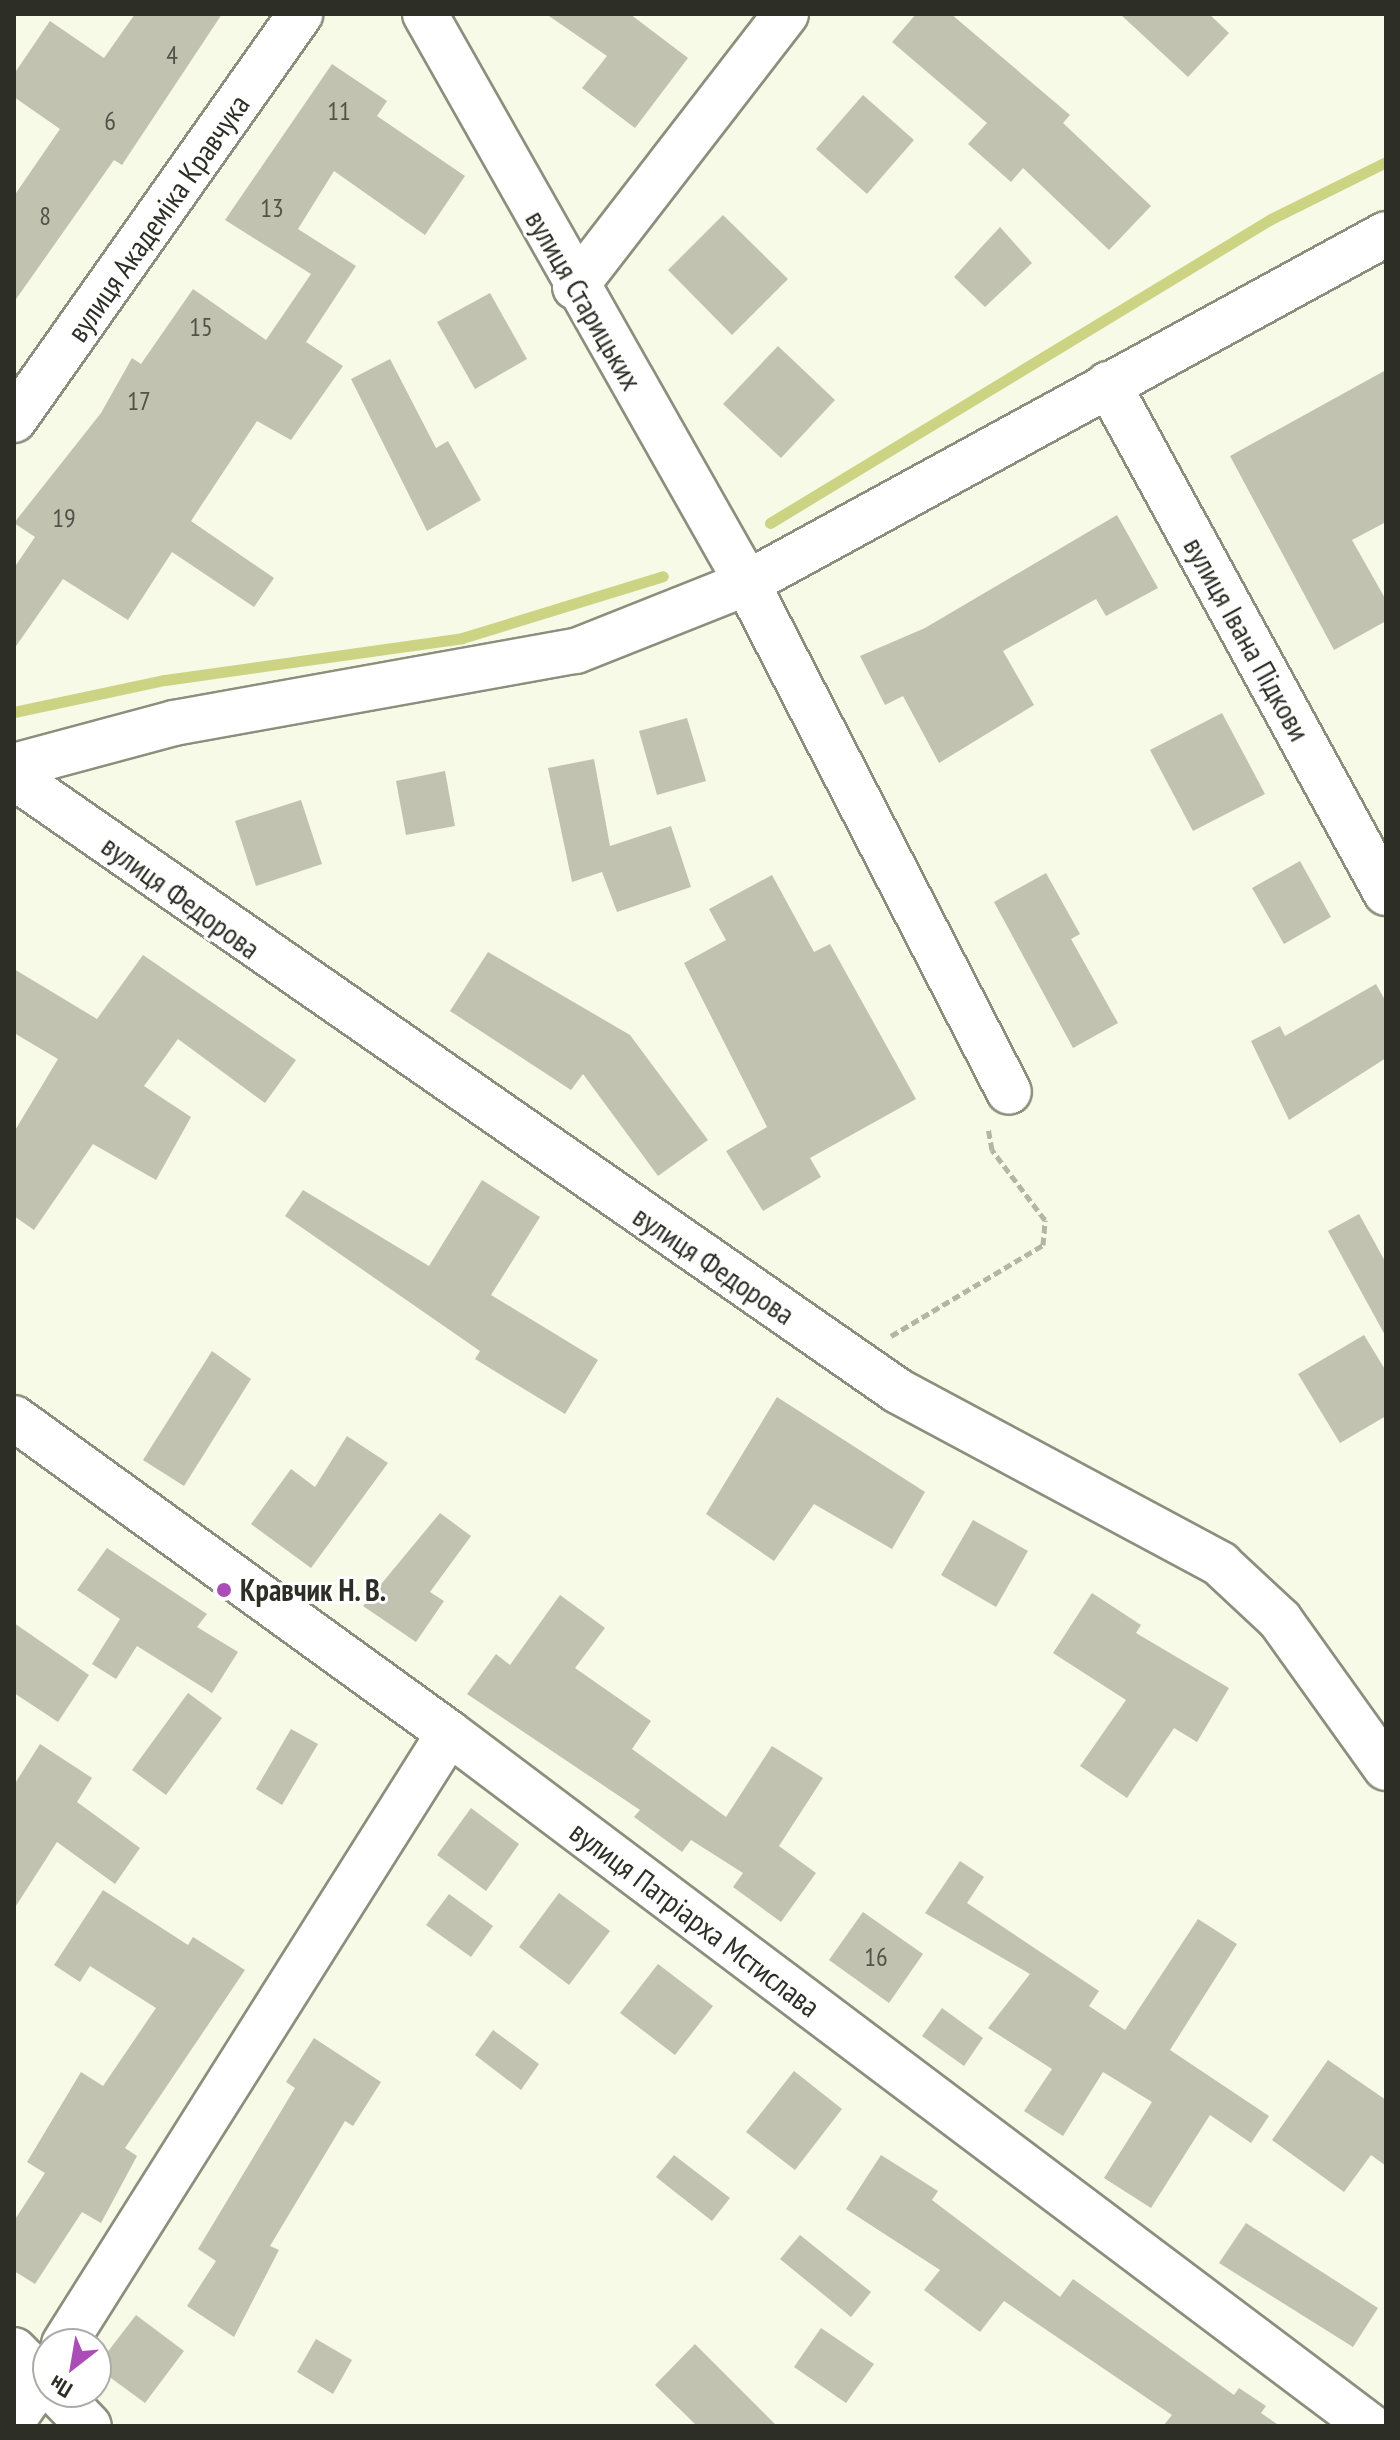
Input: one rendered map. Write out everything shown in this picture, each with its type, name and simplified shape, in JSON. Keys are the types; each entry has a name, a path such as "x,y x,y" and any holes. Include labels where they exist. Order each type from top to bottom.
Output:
{"street":[{"name":"вулиця Академіка Кравчука","path":"14,420 300,14"},
{"name":"вулиця Старицьких","path":"425,14 575,287 747,583"},
{"path":"575,287 786,14"},
{"path":"14,766 174,723 576,651 747,583 1386,234"},
{"name":"вулиця Івана Підкови","path":"1108,384 1386,893"},
{"path":"747,583 1009,1092"},
{"name":"вулиця Федорова","path":"14,777 864,1367 1220,1564 1280,1620 1386,1768"},
{"name":"вулиця Патріарха Мстислава","path":"14,1418 449,1733 1370,2426"},
{"path":"73,2328 449,1733"},
{"path":"14,2419 32,2391"},
{"path":"75,2408 89,2426"}],"path":[{"path":"864,1367 893,1334 1043,1245 1045,1220 992,1150 986,1112 1009,1092"}],"building":[{"path":"135,14 222,14 122,165 114,160 14,302 14,196 60,129 14,97 14,74 50,21 104,58"},
{"path":"546,14 630,14 688,58 635,128 582,88 607,56"},
{"path":"916,14 951,14 1070,115 1063,123 1151,206 1109,250 1023,168 1011,182 968,144 987,123 892,42"},
{"path":"1120,14 1209,14 1229,33 1188,77"},
{"path":"332,64 387,101 377,116 465,176 425,235 334,171 298,229 356,266 306,342 343,366 291,440 257,421 191,521 274,578 254,607 172,552 128,620 63,579 14,649 14,568 35,537 14,523 101,413 132,358 141,364 193,289 266,340 311,274 225,220"},
{"path":"863,95 914,140 867,194 816,149"},
{"path":"723,215 788,279 732,335 668,270"},
{"path":"1000,227 1032,263 985,307 954,277"},
{"path":"490,293 527,359 475,389 437,322"},
{"path":"778,346 835,400 781,458 723,404"},
{"path":"390,359 436,448 448,441 481,500 427,531 351,379"},
{"path":"1386,370 1386,522 1352,540 1386,600 1386,621 1334,650 1230,456"},
{"path":"1117,515 1158,588 1106,616 1096,599 1003,651 1034,705 939,763 903,696 885,705 860,656 925,628"},
{"path":"1222,713 1265,794 1193,831 1150,750"},
{"path":"687,718 706,781 657,795 639,731"},
{"path":"594,759 610,846 671,826 691,887 617,912 602,872 572,882 548,768"},
{"path":"445,771 455,826 406,835 396,781"},
{"path":"301,800 322,864 256,886 235,821"},
{"path":"1300,861 1331,917 1284,944 1252,888"},
{"path":"1046,873 1080,934 1071,939 1118,1023 1073,1048 994,902"},
{"path":"772,875 814,952 830,944 916,1099 810,1158 821,1177 763,1211 726,1151 767,1127 684,963 726,940 709,909"},
{"path":"488,952 630,1035 708,1140 658,1176 583,1074 571,1090 450,1011"},
{"path":"143,955 296,1060 265,1103 178,1039 144,1086 191,1117 156,1180 93,1144 34,1230 14,1216 14,1132 58,1059 14,1033 14,969 97,1019"},
{"path":"1376,984 1386,1002 1386,1058 1289,1120 1251,1041 1280,1026 1285,1036"},
{"path":"482,1180 540,1217 491,1295 598,1360 565,1414 475,1359 480,1351 285,1216 303,1190 429,1266"},
{"path":"1359,1214 1386,1263 1386,1337 1328,1231"},
{"path":"1364,1335 1386,1371 1386,1416 1340,1443 1298,1374"},
{"path":"212,1351 251,1379 184,1486 143,1460"},
{"path":"777,1397 925,1492 892,1549 814,1504 774,1561 706,1514"},
{"path":"347,1436 388,1463 311,1568 251,1524 291,1469 315,1487"},
{"path":"440,1513 471,1536 430,1592 444,1601 416,1642 363,1606"},
{"path":"973,1520 1028,1551 996,1607 941,1575"},
{"path":"107,1548 207,1614 197,1627 238,1652 212,1693 137,1646 116,1679 92,1664 120,1619 77,1590"},
{"path":"1092,1593 1141,1625 1136,1633 1229,1688 1197,1742 1174,1728 1127,1798 1080,1766 1126,1700 1053,1653"},
{"path":"560,1595 605,1628 575,1668 651,1721 632,1749 726,1817 772,1746 823,1778 779,1846 816,1873 781,1922 733,1887 743,1873 691,1840 682,1852 634,1817 640,1810 467,1694 496,1654 510,1665"},
{"path":"14,1623 89,1675 58,1722 14,1693"},
{"path":"188,1693 222,1718 166,1795 132,1770"},
{"path":"291,1729 318,1744 282,1805 256,1789"},
{"path":"40,1744 92,1778 77,1802 140,1848 115,1884 57,1842 14,1909 14,1785"},
{"path":"471,1808 519,1844 486,1891 437,1855"},
{"path":"960,1861 984,1877 967,1903 1099,1991 1089,2006 1125,2030 1198,1919 1237,1944 1170,2050 1269,2116 1251,2143 1210,2115 1151,2208 1104,2178 1152,2102 1103,2072 1063,2136 1024,2111 1052,2069 988,2028 1030,1974 925,1913"},
{"path":"103,1890 188,1945 193,1937 245,1970 125,2148 137,2156 101,2223 82,2212 35,2284 14,2271 14,2221 45,2173 27,2162 81,2072 103,2086 156,2008 90,1966 80,1982 54,1965"},
{"path":"559,1893 610,1931 569,1985 519,1947"},
{"path":"449,1894 493,1926 471,1957 426,1925"},
{"path":"863,1912 923,1954 889,2003 829,1960"},
{"path":"658,1964 713,2006 675,2055 620,2013"},
{"path":"942,2008 983,2038 964,2066 922,2036"},
{"path":"493,2030 539,2064 521,2090 475,2055"},
{"path":"314,2038 381,2082 353,2126 345,2121 270,2246 279,2250 234,2337 187,2306 216,2261 198,2249 295,2088 286,2082"},
{"path":"1328,2060 1386,2100 1386,2166 1371,2155 1344,2192 1272,2140"},
{"path":"794,2071 842,2109 795,2170 746,2132"},
{"path":"674,2155 730,2198 712,2221 656,2177"},
{"path":"881,2155 938,2191 932,2200 1060,2297 1073,2279 1234,2395 1239,2388 1266,2406 1261,2413 1280,2426 1163,2426 1172,2415 1004,2301 980,2332 924,2290 940,2270 846,2209"},
{"path":"1246,2223 1378,2308 1353,2347 1219,2263"},
{"path":"800,2235 871,2292 851,2317 780,2259"},
{"path":"136,2315 184,2351 145,2403 112,2379 112,2346"},
{"path":"821,2328 874,2364 846,2403 794,2367"},
{"path":"316,2339 352,2360 333,2394 297,2372"},
{"path":"695,2344 777,2426 697,2426 655,2385"}],"waterway":[{"path":"770,523 1271,219 1386,162"},
{"path":"14,712 165,680 462,638 663,576"}],"place":[{"name":"Кравчик Н. В.","path":"224,1590"}]}
